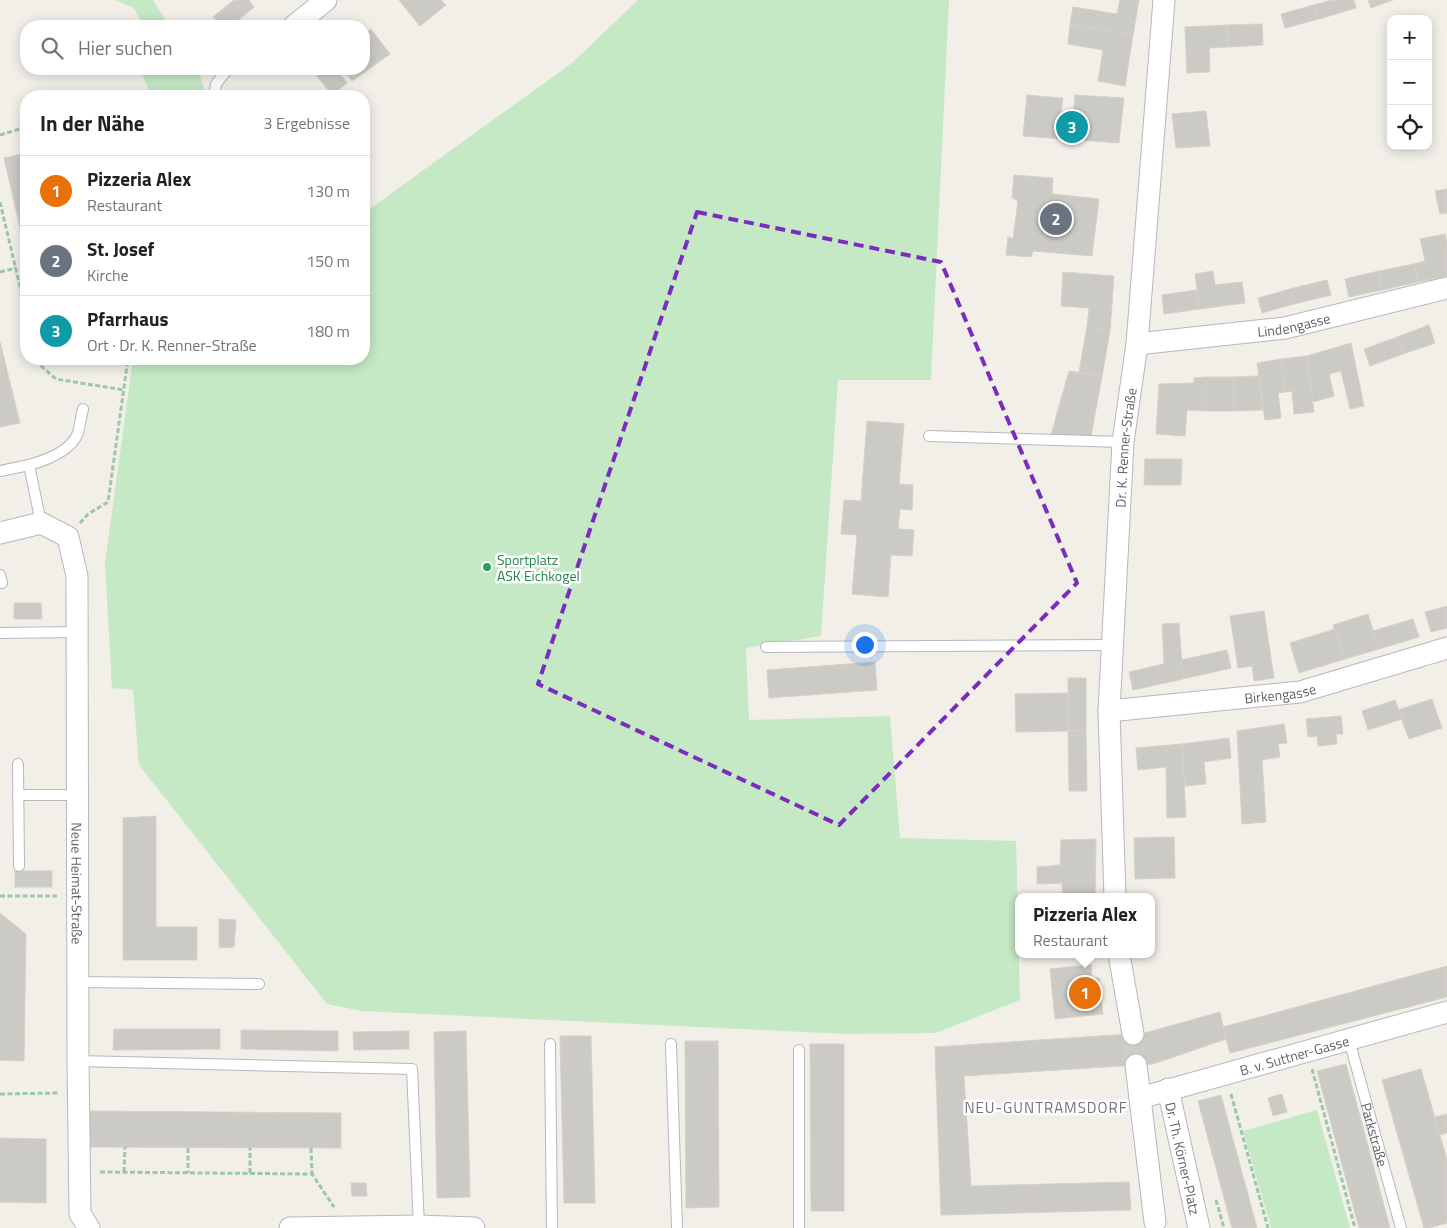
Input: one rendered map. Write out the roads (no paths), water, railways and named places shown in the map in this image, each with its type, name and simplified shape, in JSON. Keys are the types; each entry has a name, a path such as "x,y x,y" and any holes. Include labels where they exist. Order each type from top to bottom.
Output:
{"street":[{"path":"301,20 326,0"},
{"name":"Dr. K. Renner-Straße","path":"1115,893 1109,710 1122,442 1137,344 1164,0"},
{"name":"Lindengasse","path":"1137,344 1285,328 1447,288"},
{"path":"0,533 41,524"},
{"name":"Neue Heimat-Straße","path":"41,524 68,536 77,576 80,1214 89,1228"},
{"name":"Birkengasse","path":"1109,710 1300,692 1447,648"},
{"path":"1121,958 1133,1034"},
{"name":"B. v. Suttner-Gasse","path":"1140,1098 1447,1012"},
{"path":"1136,1065 1155,1226"},
{"name":"Dr. Th. Körner-Platz","path":"1168,1090 1200,1228"},
{"path":"290,1228 419,1226 474,1228"}],"lane":[{"path":"215,90 216,84 223,75"},
{"path":"0,471 52,458 64,450 77,434 83,409"},
{"path":"929,436 1122,442"},
{"path":"30,465 41,524"},
{"path":"0,633 77,632"},
{"path":"766,647 1113,645"},
{"path":"18,764 19,866"},
{"path":"18,796 77,795"},
{"path":"78,982 259,984"},
{"name":"Parkstraße","path":"1349,1040 1401,1228"},
{"path":"550,1044 552,1228"},
{"path":"671,1044 677,1228"},
{"path":"799,1050 799,1228"},
{"path":"78,1061 412,1069 419,1226"}],"tunnel":[{"path":"1133,1034 1136,1065"}],"place":[{"name":"Pfarrhaus","path":"1072,127"},
{"name":"St. Josef","path":"1056,219"},
{"name":"Sportplatz ASK Eichkogel","path":"487,567"},
{"name":"Pizzeria Alex","path":"1085,993"}],"district":[{"name":"NEU-GUNTRAMSDORF","path":"1046,1107"}]}
